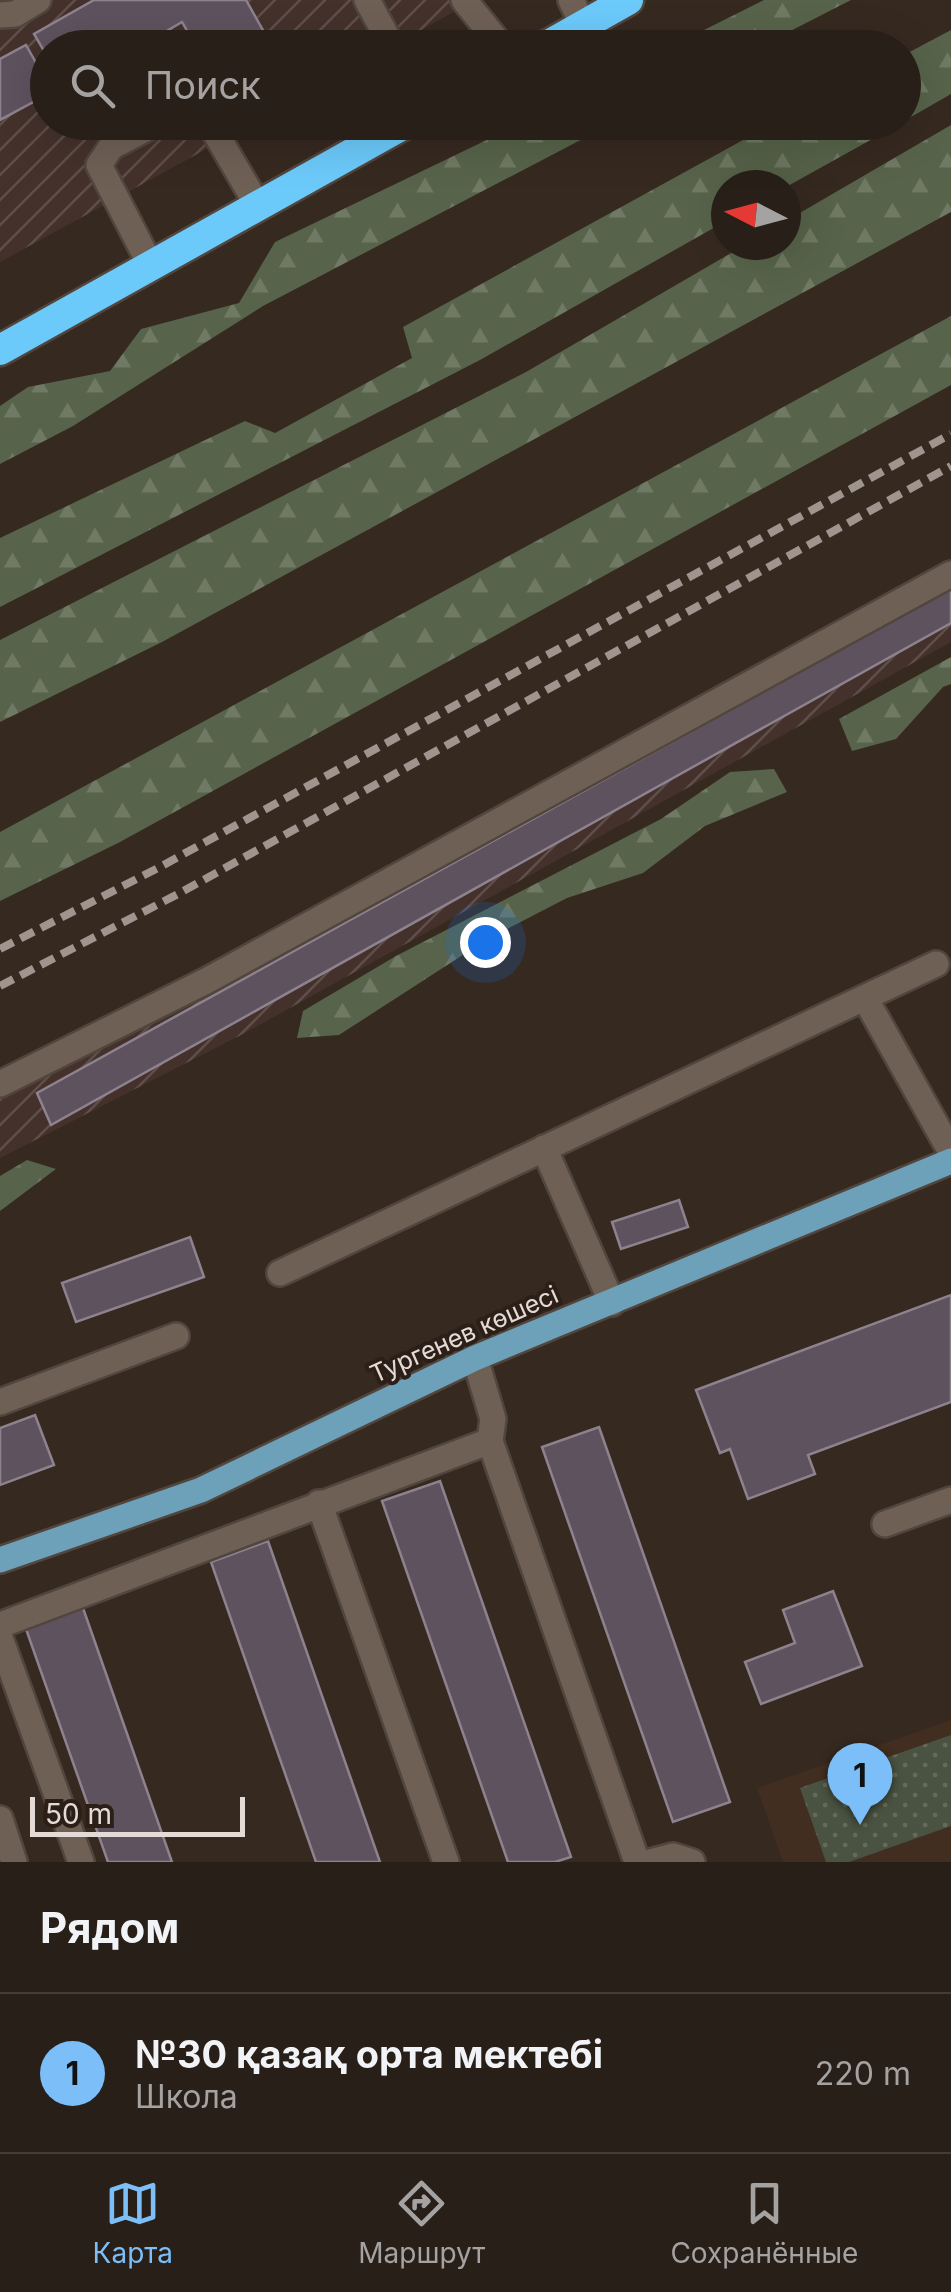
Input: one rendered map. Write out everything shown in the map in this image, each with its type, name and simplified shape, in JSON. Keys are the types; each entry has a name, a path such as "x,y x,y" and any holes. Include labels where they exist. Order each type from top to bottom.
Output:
{"highway":[{"path":"576,13 628,0"},
{"path":"0,350 376,140"}],"main road":[{"name":"Тургенев көшесі","path":"0,1560 202,1490 475,1358 951,1162"}],"lane":[{"path":"0,15 14,14 38,0"},
{"path":"366,0 383,30"},
{"path":"464,0 488,30"},
{"path":"124,140 111,147 99,165 151,266"},
{"path":"220,140 258,206"},
{"path":"0,1084 206,980 951,574"},
{"path":"280,1273 936,964"},
{"path":"864,998 951,1152"},
{"path":"544,1148 612,1303"},
{"path":"0,1402 176,1336"},
{"path":"475,1358 493,1419 490,1441 637,1862"},
{"path":"0,1625 490,1441"},
{"path":"885,1524 951,1500"},
{"path":"319,1504 446,1862"},
{"path":"0,1638 80,1862"},
{"path":"0,1820 14,1862"},
{"path":"650,1862 672,1856 692,1862"}],"shaded area":[{"path":"0,0 475,0 421,30 30,30 30,140 223,140 0,262"},
{"path":"951,574 951,642 243,1034 0,1158 0,1084"},
{"path":"951,1720 951,1862 783,1862 757,1788"}],"green space":[{"path":"764,0 851,0 792,30 704,30"},
{"path":"951,30 951,94 921,111 921,46"},
{"path":"951,125 951,212 162,642 0,722 0,640 526,372 719,260 801,260 801,212"},
{"path":"487,140 580,140 263,306 73,426 0,464 0,406 28,387 110,371 141,329 239,303 275,242"},
{"path":"743,140 870,140 801,179 801,170 711,170 711,229 480,360 0,607 0,538 245,421 275,433 412,358 403,327"},
{"path":"951,316 951,385 120,842 0,901 0,832"},
{"path":"951,657 951,684 943,687 896,739 852,751 839,719"},
{"path":"774,769 787,792 705,826 643,873 567,898 486,940 339,1035 297,1038 303,1011 396,956 661,819 730,772"},
{"path":"27,1160 56,1169 0,1211 0,1176"},
{"path":"951,1735 951,1826 849,1862 826,1862 800,1788"}],"building":[{"path":"94,0 246,0 263,30 187,30 182,22 168,30 41,30"},
{"path":"26,45 30,52 30,104 0,120 0,59"},
{"path":"951,588 951,623 51,1125 37,1093"},
{"path":"679,1200 688,1227 621,1249 612,1222"},
{"path":"190,1237 204,1277 76,1322 62,1283"},
{"path":"951,1295 951,1402 808,1455 815,1474 748,1499 730,1449 720,1453 696,1390"},
{"path":"35,1415 54,1465 0,1485 0,1428"},
{"path":"599,1427 730,1802 673,1822 542,1447"},
{"path":"440,1481 571,1857 555,1862 508,1862 382,1501"},
{"path":"268,1541 380,1862 316,1862 211,1562"},
{"path":"833,1591 862,1666 761,1704 745,1662 795,1643 783,1610"},
{"path":"83,1608 172,1862 108,1862 26,1629"}],"railway":[{"path":"0,949 158,868 951,434"},
{"path":"0,986 178,894 951,466"}],"place":[{"name":"№30 қазақ орта мектебі","path":"860,1825"}]}
